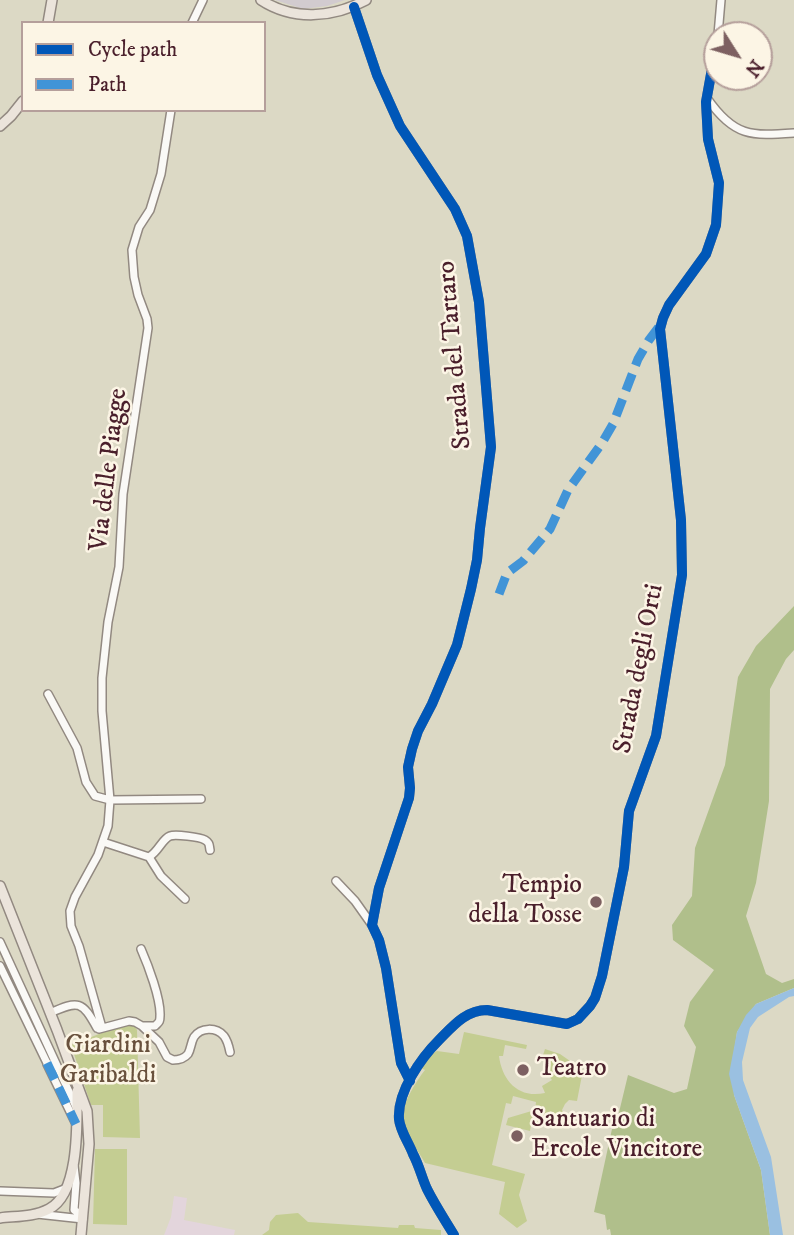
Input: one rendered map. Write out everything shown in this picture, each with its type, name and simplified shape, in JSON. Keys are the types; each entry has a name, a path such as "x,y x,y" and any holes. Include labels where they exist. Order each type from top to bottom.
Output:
{"main road":[{"path":"48,21 52,0"},
{"path":"261,0 282,10 310,15 354,7 366,0"},
{"path":"0,126 12,116 21,103"},
{"path":"0,886 87,1111 89,1139 81,1235"},
{"path":"0,1218 45,1211 68,1187 75,1151 76,1083"},
{"path":"77,1110 89,1139"},
{"path":"75,1151 89,1139"}],"street":[{"path":"193,21 203,0"},
{"path":"719,21 721,0"},
{"name":"Strada del Tartaro","path":"354,7 377,75 400,126 455,209 467,236 479,302 491,447 477,564 460,634 412,749 408,767 408,800 379,888 372,925 386,968 402,1065 410,1081"},
{"name":"Strada degli Orti","path":"454,1235 427,1189 400,1123 400,1105 426,1053 470,1013 487,1010 564,1024 582,1017 590,1006 602,976 624,864 628,813 656,736 682,575 681,520 660,329 669,305 706,254 716,225 719,183 708,135 707,91"},
{"path":"706,97 727,121 747,133 794,133"},
{"name":"Via delle Piagge","path":"98,1028 101,1023 70,917 73,901 89,874 108,826 110,800 102,710 102,671 119,567 123,494 148,328 134,277 132,250 139,227 150,210 161,174 171,112"},
{"path":"48,694 77,748 89,787 98,797 110,800 201,799"},
{"path":"149,856 157,852 166,839 172,836 204,840 208,842 210,850"},
{"path":"103,842 149,856 161,876 185,899"},
{"path":"336,881 372,925"},
{"path":"0,942 77,1110"},
{"path":"141,949 150,972 160,1015 157,1025 142,1026"},
{"path":"0,966 76,1124"},
{"path":"50,1011 79,1005 89,1012 98,1028 128,1021 135,1022 159,1042 167,1057 173,1060 186,1056 195,1036 206,1029 224,1036 230,1052"},
{"path":"47,1063 57,1068"},
{"path":"73,1162 76,1178 74,1210 83,1216"},
{"path":"0,1191 58,1198"},
{"path":"33,1214 83,1216"}],"shaded area":[{"path":"275,0 345,0 303,9"},
{"path":"174,1196 187,1198 184,1220 235,1230 234,1235 164,1235 171,1217"}],"green space":[{"path":"794,606 794,650 770,689 769,801 756,883 746,916 766,974 782,983 794,979 794,988 756,1004 737,1032 734,1053 734,1095 761,1170 770,1235 611,1235 610,1229 607,1230 605,1215 594,1212 612,1129 615,1129 628,1075 674,1093 687,1089 696,1047 684,1026 690,1002 714,970 673,940 672,925 692,896 695,848 725,765 738,677 756,646"},
{"name":"Giardini Garibaldi","path":"127,1023 137,1030 140,1138 103,1137 103,1105 91,1105 71,1045"},
{"path":"464,1032 527,1045 526,1049 505,1045 503,1056 499,1056 508,1080 513,1086 527,1093 545,1093 542,1086 552,1080 545,1071 548,1056 543,1055 545,1049 560,1054 583,1070 577,1101 569,1100 562,1110 566,1118 556,1116 555,1120 540,1116 537,1126 531,1125 530,1131 506,1125 508,1118 535,1110 536,1102 513,1096 511,1104 506,1103 492,1165 525,1174 519,1195 527,1221 517,1228 499,1214 505,1182 425,1163 404,1122 403,1111 407,1099 425,1070 421,1068 430,1055 437,1051 459,1054"},
{"path":"95,1149 127,1149 127,1225 93,1224"},
{"path":"298,1213 308,1222 398,1228 399,1225 414,1225 415,1228 441,1230 441,1235 262,1235 269,1230 270,1222 276,1215"}],"water":[{"path":"794,988 794,996 758,1017 750,1028 742,1062 743,1080 771,1157 783,1235 770,1235 761,1170 729,1074 737,1032 746,1015 756,1004"}],"marked path":[{"path":"499,594 507,573 523,561 550,529 568,490 602,443 613,424 638,359 661,324"},
{"path":"47,1063 76,1124"}],"cycle path":[{"path":"354,7 377,75 400,126 455,209 467,236 479,302 491,447 471,589 457,645 412,749 408,767 409,798 379,888 372,925 386,968 401,1063 410,1081"},
{"path":"454,1235 427,1189 401,1128 399,1109 406,1087 432,1047 466,1016 487,1010 567,1024 578,1019 590,1006 602,976 624,867 629,811 656,736 682,575 681,520 660,329 669,305 706,254 716,225 719,183 708,139 708,91"}],"place":[{"name":"Tempio della Tosse","path":"596,902"},
{"name":"Teatro","path":"523,1070"},
{"name":"Santuario di Ercole Vincitore","path":"517,1136"}]}
